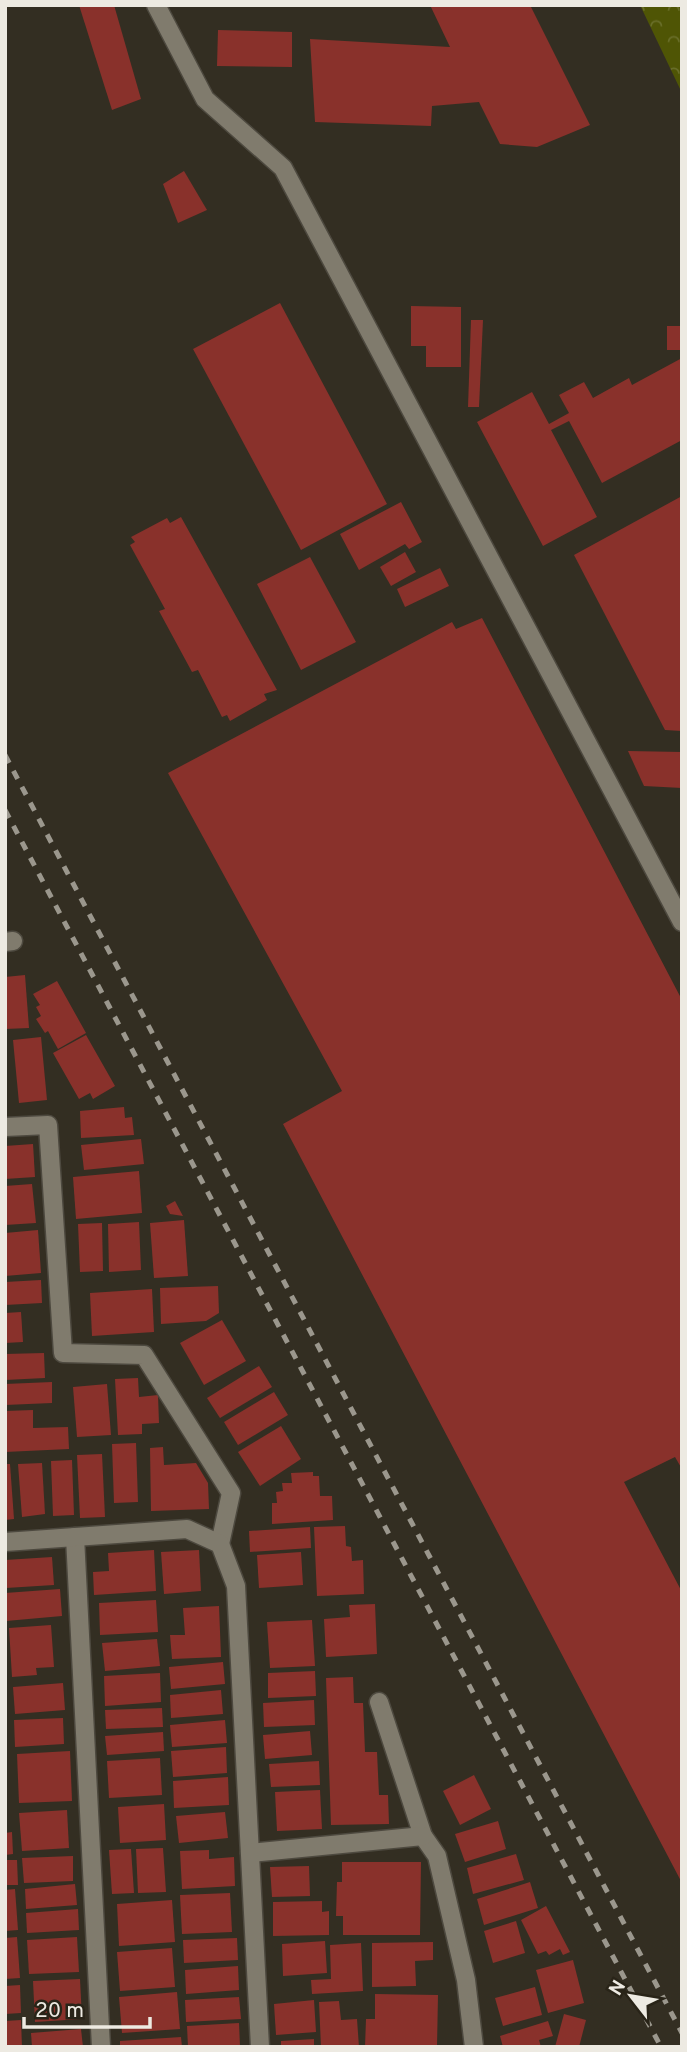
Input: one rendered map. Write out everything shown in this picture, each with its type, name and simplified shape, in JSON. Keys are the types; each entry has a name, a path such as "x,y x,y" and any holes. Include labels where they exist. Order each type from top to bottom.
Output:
{"street":[{"path":"156,5 205,99 283,168 682,922"},
{"path":"5,1127 47,1125 63,1353 144,1355 231,1493 220,1544 236,1586 260,2047"},
{"path":"5,1542 187,1529 220,1544"},
{"path":"75,1538 101,2047"},
{"path":"379,1702 423,1836 437,1856 466,1980 474,2047"},
{"path":"250,1853 423,1836"}],"green space":[{"path":"640,5 682,5 682,93"}],"building":[{"path":"79,5 114,5 141,99 112,110"},
{"path":"430,5 530,5 590,125 537,147 500,144 479,102 432,106 431,126 315,122 310,39 450,47"},
{"path":"218,30 292,32 292,67 217,66"},
{"path":"184,171 207,210 178,223 163,184"},
{"path":"280,303 387,504 301,550 193,349"},
{"path":"411,306 461,307 461,367 426,367 426,346 411,346"},
{"path":"471,320 483,320 479,407 468,407"},
{"path":"667,326 682,326 682,350 667,350"},
{"path":"682,358 682,440 602,483 569,421 551,430 597,517 543,546 477,422 532,392 549,424 569,413 559,395 584,382 593,398 629,378 632,385"},
{"path":"682,496 682,731 665,730 574,555"},
{"path":"401,502 422,542 409,549 405,544 359,570 340,534"},
{"path":"181,517 277,690 264,694 267,700 230,721 227,715 222,717 198,670 192,672 159,611 165,609 130,545 135,542 131,537 167,518 170,523"},
{"path":"405,552 416,572 391,586 380,567"},
{"path":"310,557 356,642 301,670 257,584"},
{"path":"440,568 449,586 405,607 397,589"},
{"path":"482,618 682,1000 682,1469 675,1457 624,1482 682,1592 682,1883 283,1124 342,1091 168,773 452,622 456,629"},
{"path":"628,751 682,752 682,788 644,786"},
{"path":"25,975 29,1028 5,1029 5,977"},
{"path":"57,981 86,1033 58,1049 48,1031 45,1033 36,1019 41,1016 36,1007 40,1005 33,994"},
{"path":"86,1035 115,1086 93,1099 90,1093 79,1099 53,1053"},
{"path":"41,1037 47,1100 19,1103 13,1040"},
{"path":"124,1107 125,1118 132,1117 134,1135 81,1138 80,1111"},
{"path":"141,1139 144,1164 84,1170 81,1145"},
{"path":"33,1144 35,1177 5,1179 5,1146"},
{"path":"139,1171 142,1213 76,1219 73,1177"},
{"path":"32,1184 36,1223 5,1225 5,1186"},
{"path":"175,1201 183,1216 170,1214 166,1206"},
{"path":"184,1220 188,1276 154,1278 150,1223"},
{"path":"139,1222 141,1270 109,1272 108,1224"},
{"path":"102,1223 103,1271 80,1272 78,1224"},
{"path":"38,1230 41,1273 5,1276 5,1233"},
{"path":"41,1280 42,1303 5,1305 5,1282"},
{"path":"218,1286 219,1313 206,1321 161,1324 160,1288"},
{"path":"152,1289 154,1332 92,1336 90,1293"},
{"path":"21,1312 23,1342 5,1343 5,1313"},
{"path":"222,1320 246,1361 204,1385 180,1343"},
{"path":"44,1353 45,1378 5,1380 5,1354"},
{"path":"259,1366 272,1387 220,1418 207,1398"},
{"path":"138,1378 139,1397 158,1395 159,1423 142,1424 142,1434 118,1435 115,1379"},
{"path":"52,1382 52,1403 5,1405 5,1384"},
{"path":"107,1384 111,1435 77,1437 73,1387"},
{"path":"274,1392 288,1415 238,1445 224,1422"},
{"path":"33,1410 33,1428 68,1427 69,1449 5,1452 5,1411"},
{"path":"281,1426 301,1459 260,1486 238,1452"},
{"path":"136,1443 138,1502 114,1503 112,1444"},
{"path":"163,1447 164,1465 196,1463 208,1483 209,1509 151,1511 150,1448"},
{"path":"102,1454 105,1517 80,1518 77,1455"},
{"path":"72,1460 74,1515 53,1516 51,1461"},
{"path":"42,1463 45,1514 22,1517 18,1464"},
{"path":"5,1464 10,1464 14,1519 5,1520"},
{"path":"313,1472 313,1476 319,1476 320,1496 332,1496 333,1520 272,1524 272,1503 277,1503 276,1492 283,1491 282,1483 292,1483 291,1473"},
{"path":"345,1526 346,1546 351,1547 352,1561 363,1560 364,1594 317,1596 314,1527"},
{"path":"310,1527 311,1548 250,1552 249,1531"},
{"path":"154,1550 156,1591 94,1595 93,1572 109,1571 108,1553"},
{"path":"199,1550 201,1591 164,1594 161,1552"},
{"path":"301,1552 303,1585 259,1588 257,1555"},
{"path":"52,1557 54,1585 6,1588 5,1560"},
{"path":"60,1589 62,1616 6,1621 5,1593"},
{"path":"156,1600 158,1632 100,1635 99,1603"},
{"path":"375,1604 377,1654 326,1657 324,1619 350,1617 349,1605"},
{"path":"219,1606 221,1657 172,1659 170,1635 185,1635 183,1608"},
{"path":"312,1620 315,1666 270,1668 267,1622"},
{"path":"51,1625 54,1667 36,1668 37,1675 12,1677 9,1628"},
{"path":"157,1639 160,1666 105,1671 102,1643"},
{"path":"223,1662 225,1684 171,1689 169,1667"},
{"path":"315,1671 316,1696 268,1698 268,1673"},
{"path":"160,1673 161,1702 105,1706 104,1676"},
{"path":"353,1677 354,1703 363,1703 365,1752 377,1752 379,1795 388,1795 389,1824 331,1825 326,1678"},
{"path":"63,1683 65,1710 15,1714 13,1687"},
{"path":"221,1690 223,1714 171,1718 170,1695"},
{"path":"314,1700 315,1725 264,1727 263,1703"},
{"path":"162,1708 163,1727 106,1729 105,1710"},
{"path":"63,1718 64,1744 15,1747 14,1720"},
{"path":"225,1720 227,1743 172,1747 170,1725"},
{"path":"310,1731 312,1755 265,1759 263,1735"},
{"path":"163,1732 164,1751 107,1755 105,1736"},
{"path":"226,1747 227,1773 173,1777 171,1751"},
{"path":"70,1751 72,1801 19,1803 17,1754"},
{"path":"160,1758 162,1795 109,1798 107,1761"},
{"path":"319,1761 320,1785 271,1787 269,1764"},
{"path":"474,1775 491,1809 460,1825 443,1791"},
{"path":"228,1777 229,1805 174,1808 173,1781"},
{"path":"320,1790 322,1829 277,1831 275,1792"},
{"path":"164,1804 166,1840 120,1843 118,1807"},
{"path":"67,1810 69,1848 22,1851 19,1813"},
{"path":"225,1812 228,1838 179,1843 176,1816"},
{"path":"498,1821 506,1849 465,1862 455,1834"},
{"path":"12,1832 13,1854 5,1855 5,1833"},
{"path":"163,1848 166,1892 138,1893 136,1849"},
{"path":"131,1849 134,1893 112,1894 109,1850"},
{"path":"209,1850 209,1859 234,1857 235,1886 182,1889 180,1851"},
{"path":"516,1854 524,1880 473,1894 467,1868"},
{"path":"73,1856 73,1881 24,1883 22,1858"},
{"path":"5,1860 17,1860 18,1885 5,1885"},
{"path":"342,1862 421,1862 420,1935 343,1935 343,1916 336,1916 337,1882 342,1882"},
{"path":"309,1866 310,1896 272,1897 270,1867"},
{"path":"530,1882 538,1908 484,1925 477,1899"},
{"path":"75,1884 77,1905 26,1909 25,1889"},
{"path":"15,1889 18,1930 5,1931 5,1890"},
{"path":"230,1893 232,1932 182,1934 180,1895"},
{"path":"172,1900 175,1942 119,1946 117,1904"},
{"path":"322,1901 322,1912 329,1911 329,1935 273,1936 273,1902"},
{"path":"546,1906 570,1952 563,1955 560,1949 549,1955 546,1951 538,1954 521,1920"},
{"path":"78,1909 79,1930 27,1933 26,1913"},
{"path":"516,1921 525,1953 493,1963 484,1931"},
{"path":"17,1937 20,1978 5,1979 5,1938"},
{"path":"77,1937 79,1972 29,1974 27,1940"},
{"path":"237,1938 238,1960 184,1963 183,1940"},
{"path":"325,1941 327,1973 283,1976 282,1944"},
{"path":"433,1942 433,1960 415,1961 416,1986 372,1987 372,1943"},
{"path":"361,1943 363,1991 312,1994 311,1980 331,1979 330,1945"},
{"path":"172,1948 175,1987 120,1991 117,1952"},
{"path":"573,1960 584,2003 548,2013 536,1970"},
{"path":"238,1966 239,1990 186,1994 185,1970"},
{"path":"80,1979 82,2019 35,2022 33,1981"},
{"path":"20,1985 21,2013 5,2014 5,1986"},
{"path":"535,1987 542,2015 503,2026 495,1998"},
{"path":"177,1992 180,2029 122,2033 119,1997"},
{"path":"375,1994 438,1995 437,2047 365,2047 366,2019 375,2019"},
{"path":"239,1997 241,2019 186,2022 185,2000"},
{"path":"314,2000 316,2032 276,2035 274,2004"},
{"path":"339,2001 341,2020 357,2019 359,2047 321,2047 319,2002"},
{"path":"564,2014 586,2020 579,2047 555,2047"},
{"path":"21,2020 22,2047 5,2047 5,2021"},
{"path":"548,2021 553,2036 539,2040 541,2047 503,2047 500,2036"},
{"path":"239,2023 240,2047 188,2047 187,2026"},
{"path":"81,2029 83,2047 32,2047 31,2033"},
{"path":"181,2037 182,2047 120,2047 120,2041"},
{"path":"314,2039 314,2047 281,2047 281,2041"}],"railway":[{"path":"5,755 682,2033"},
{"path":"5,810 661,2047"}]}
